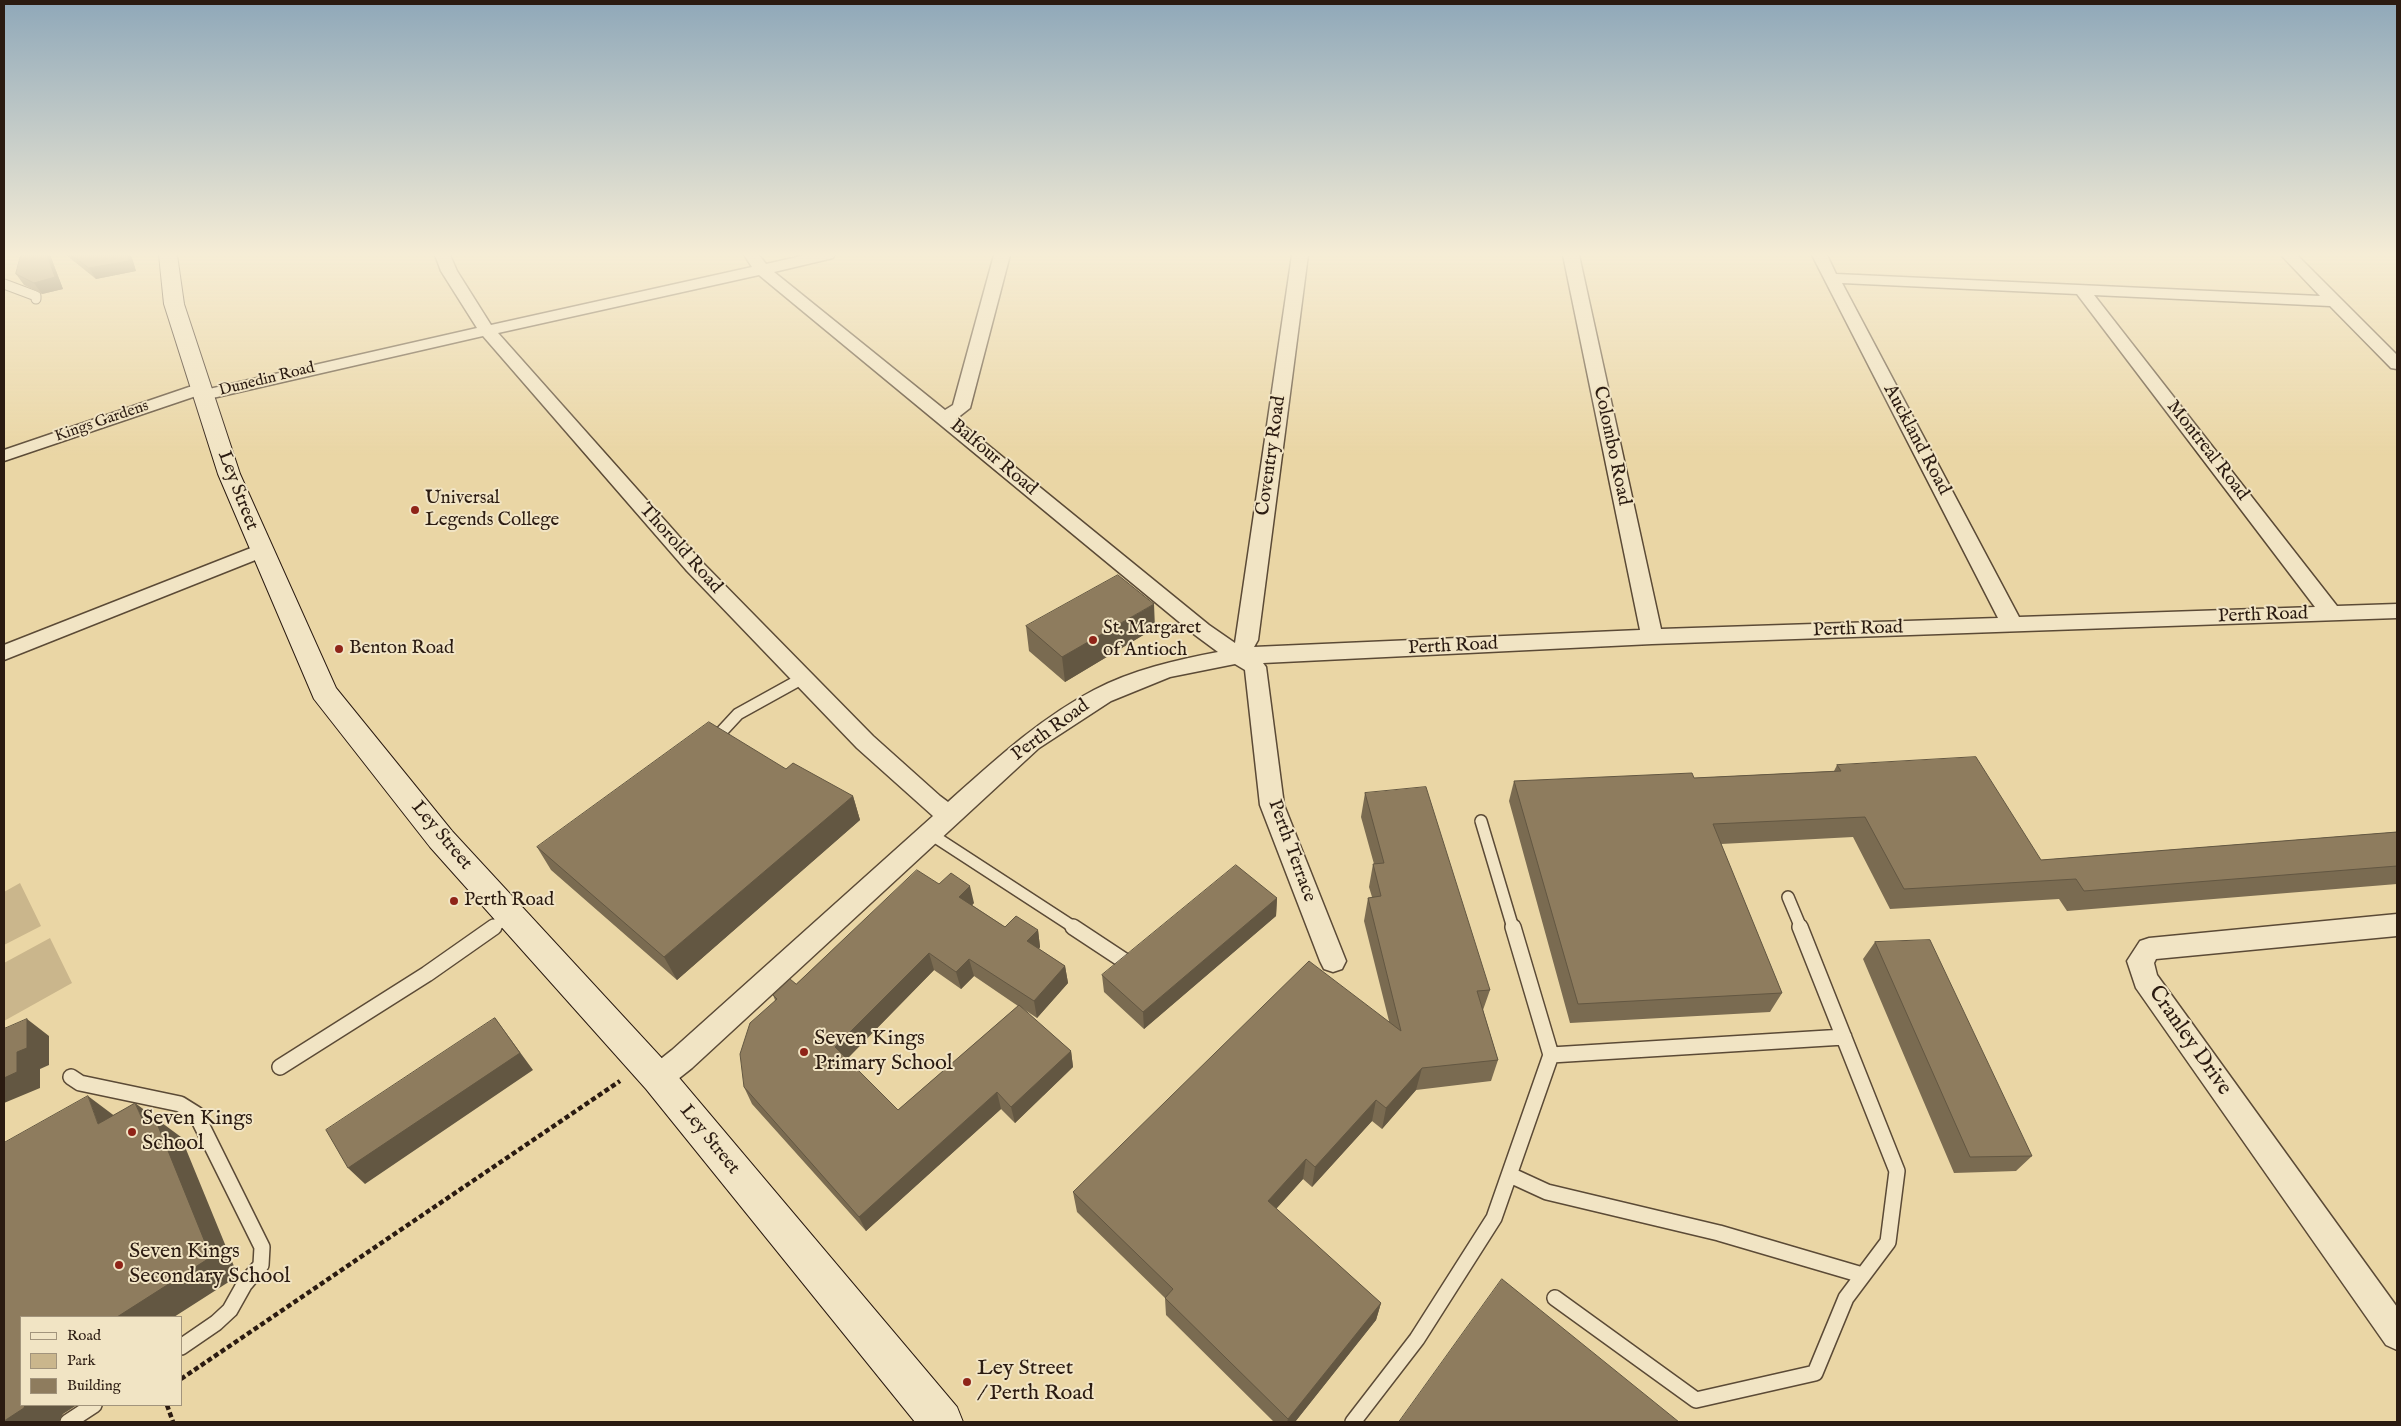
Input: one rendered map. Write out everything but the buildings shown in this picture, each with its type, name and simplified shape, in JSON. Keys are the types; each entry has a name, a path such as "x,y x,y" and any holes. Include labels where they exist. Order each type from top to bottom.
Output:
{"street":[{"name":"Ley Street","path":"180,322 229,474 324,692 441,839 652,1071 942,1422"},
{"name":"Thorold Road","path":"481,322 487,331 694,566 865,742 932,802 949,814"},
{"name":"Dunedin Road","path":"202,392 525,322"},
{"name":"Balfour Road","path":"828,322 1202,630 1240,655"},
{"path":"945,418 961,408 984,322"},
{"name":"Coventry Road","path":"1240,655 1247,640 1291,322"},
{"name":"Colombo Road","path":"1585,322 1652,636"},
{"name":"Auckland Road","path":"1854,322 2013,626"},
{"name":"Montreal Road","path":"2106,322 2332,613"},
{"path":"2355,322 2397,364"},
{"name":"Kings Gardens","path":"4,456 202,392"},
{"path":"4,653 261,550"},
{"name":"Perth Road","path":"652,1071 682,1060 949,814 1031,742 1103,694 1166,670 1240,655 1288,655 1652,636 2013,626 2397,611"},
{"name":"Perth Terrace","path":"1240,655 1255,667 1257,698 1272,805 1333,961"},
{"name":"Cranley Drive","path":"2397,924 2149,949 2140,960 2145,980 2397,1334"}],"lane":[{"path":"703,748 718,737 738,714 803,678"},
{"path":"1353,1422 1417,1339 1494,1218 1551,1055 1481,821"},
{"path":"930,833 1123,960"},
{"path":"1555,1298 1696,1400 1815,1372 1846,1298 1888,1242 1897,1171 1788,897"},
{"path":"280,1067 428,974 511,915"},
{"path":"1551,1055 1844,1037"},
{"path":"71,1077 80,1083 180,1104 196,1114 262,1247 261,1265 244,1284 230,1310 216,1323 182,1345"},
{"path":"1510,1175 1547,1192 1719,1233 1862,1275"},
{"path":"68,1422 92,1406"}],"path":[{"path":"182,1378 652,1071"},
{"path":"166,1406 173,1422"}],"green space":[{"path":"20,883 41,926 4,945 4,892"},
{"path":"50,938 72,983 4,1021 4,963"}],"place":[{"name":"Universal Legends College","path":"415,510"},
{"name":"St. Margaret of Antioch","path":"1093,640"},
{"name":"Benton Road","path":"339,649"},
{"name":"Perth Road","path":"454,901"},
{"name":"Seven Kings Primary School","path":"804,1052"},
{"name":"Seven Kings School","path":"132,1132"},
{"name":"Seven Kings Secondary School","path":"119,1265"},
{"name":"Ley Street / Perth Road","path":"967,1382"}]}
